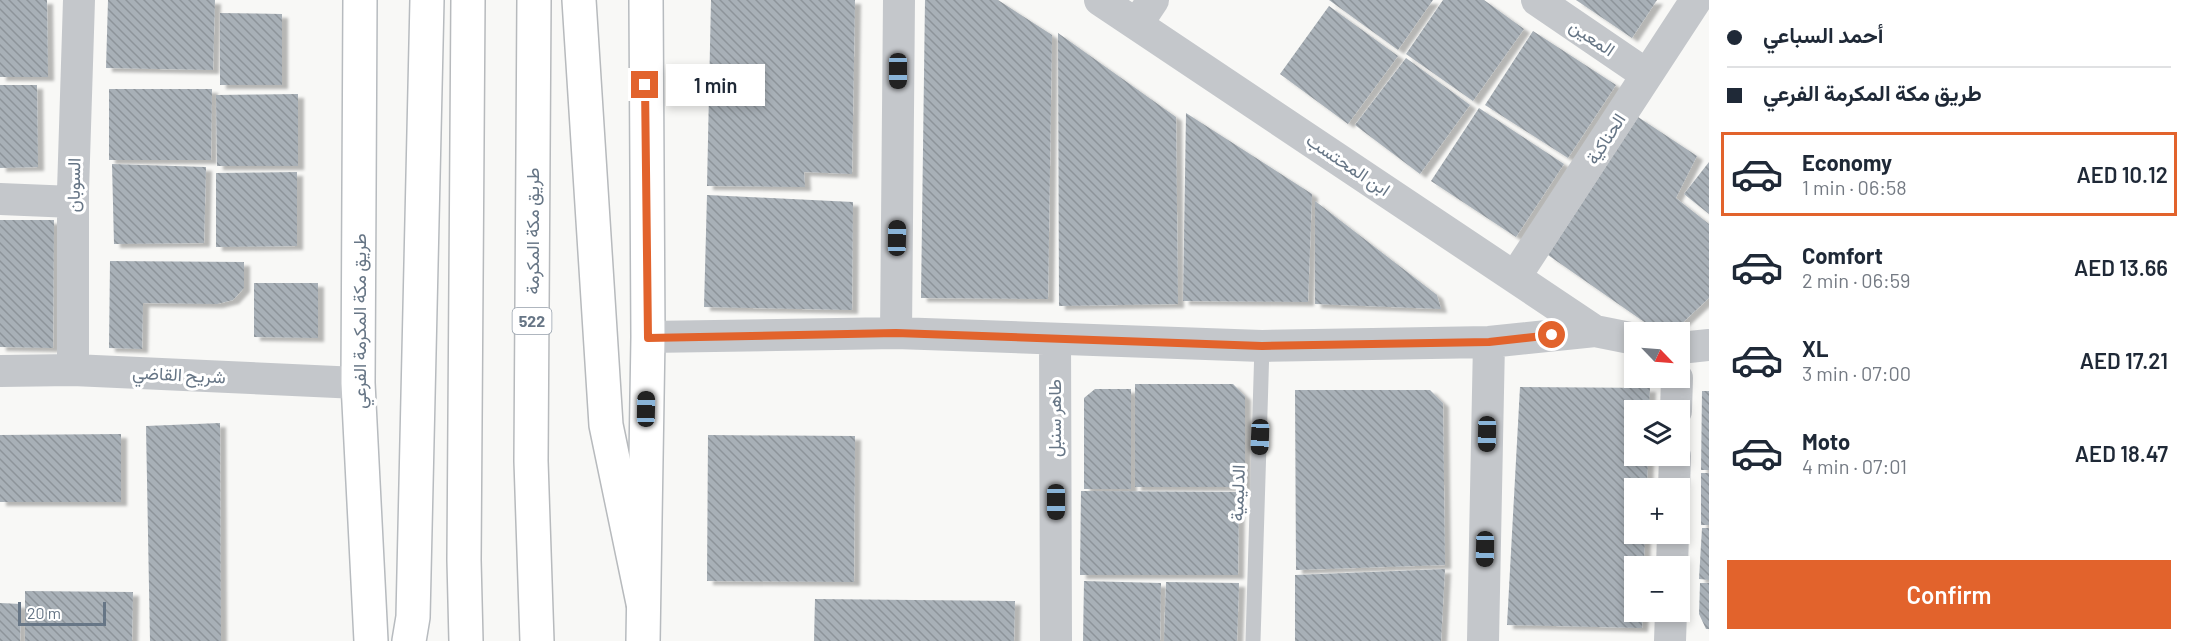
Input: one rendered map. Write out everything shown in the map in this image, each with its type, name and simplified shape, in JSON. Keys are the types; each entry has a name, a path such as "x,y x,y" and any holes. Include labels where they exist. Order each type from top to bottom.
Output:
{"main road":[{"name":"طريق مكة المكرمة الفرعي","path":"360,0 358,383 371,641"},
{"path":"412,633 427,0"},
{"path":"466,641 464,560 468,0"},
{"name":"طريق مكة المكرمة","path":"534,0 531,461 537,641"},
{"path":"579,0 606,425 643,603"},
{"path":"643,641 648,338 646,0"}],"street":[{"name":"السوبان","path":"73,370 73,202 79,0"},
{"path":"896,333 898,0"},
{"name":"ابن المحتسب","path":"1100,0 1145,12 1515,277 1595,331"},
{"name":"المعين","path":"1537,0 1647,75"},
{"name":"الحناكية","path":"1515,277 1696,0"},
{"path":"0,199 73,202"},
{"path":"648,338 896,333 1262,346 1489,342 1595,331 1624,337"},
{"name":"طاهر سنبل","path":"1055,339 1056,641"},
{"path":"1484,641 1489,342"},
{"path":"1690,347 1709,345"},
{"name":"شريح القاضي","path":"0,371 73,370 358,383"},
{"path":"1670,641 1671,622"}],"lane":[{"name":"الدليمية","path":"1253,641 1262,346"}],"building":[{"path":"0,0 47,0 48,77 0,77"},
{"path":"108,0 215,0 213,70 106,68"},
{"path":"711,0 855,0 852,174 804,172 805,187 707,186"},
{"path":"925,0 998,0 1052,35 1048,299 921,298"},
{"path":"1329,0 1433,0 1398,50"},
{"path":"1443,0 1484,0 1524,29 1473,101 1406,54"},
{"path":"1576,0 1657,0 1632,38"},
{"path":"1329,6 1398,56 1348,124 1280,74"},
{"path":"220,13 282,14 282,85 220,85"},
{"path":"1533,31 1616,85 1568,158 1485,105"},
{"path":"1058,33 1176,117 1178,304 1059,306"},
{"path":"1406,58 1470,105 1420,174 1355,125"},
{"path":"0,85 37,85 38,167 0,168"},
{"path":"109,89 212,89 211,160 109,160"},
{"path":"298,94 298,166 217,166 216,95"},
{"path":"1479,108 1564,164 1516,237 1431,181"},
{"path":"1186,113 1312,194 1308,302 1183,301"},
{"path":"1638,117 1697,156 1676,198 1709,224 1709,298 1683,322 1644,322 1548,255"},
{"path":"1709,162 1709,214 1684,194"},
{"path":"112,164 206,167 204,243 114,244"},
{"path":"297,172 297,246 216,247 216,173"},
{"path":"707,195 853,202 852,310 704,307"},
{"path":"1315,201 1437,295 1441,309 1315,304"},
{"path":"0,220 54,220 53,348 0,347"},
{"path":"110,261 244,262 244,288 233,300 217,304 143,303 142,349 109,348"},
{"path":"254,283 318,283 318,338 254,337"},
{"path":"1135,384 1233,384 1245,396 1245,487 1135,487"},
{"path":"1520,387 1650,388 1649,400 1624,400 1624,466 1648,466 1647,478 1624,478 1624,544 1645,544 1644,556 1624,556 1624,622 1642,622 1642,628 1507,625"},
{"path":"1095,389 1131,389 1131,489 1084,489 1084,398"},
{"path":"1295,390 1430,390 1443,403 1445,565 1296,570"},
{"path":"1702,391 1709,391 1709,470 1701,470"},
{"path":"220,423 221,641 150,641 146,426"},
{"path":"121,434 121,502 0,502 0,435"},
{"path":"708,435 855,436 854,582 707,581"},
{"path":"1701,473 1709,473 1709,525 1701,525"},
{"path":"1081,491 1239,492 1238,575 1080,575"},
{"path":"1702,528 1709,528 1709,580 1699,579"},
{"path":"1445,569 1441,641 1295,641 1295,575"},
{"path":"1084,581 1161,583 1160,641 1083,641"},
{"path":"1166,582 1239,583 1237,641 1164,641"},
{"path":"1700,583 1709,583 1709,629 1706,629 1699,614"},
{"path":"25,591 133,592 132,641 25,641"},
{"path":"815,599 1015,601 1014,641 814,641"},
{"path":"0,603 21,604 20,641 0,641"}],"route":[{"path":"645,85 648,338 896,333 1262,346 1489,342 1552,335"}]}
